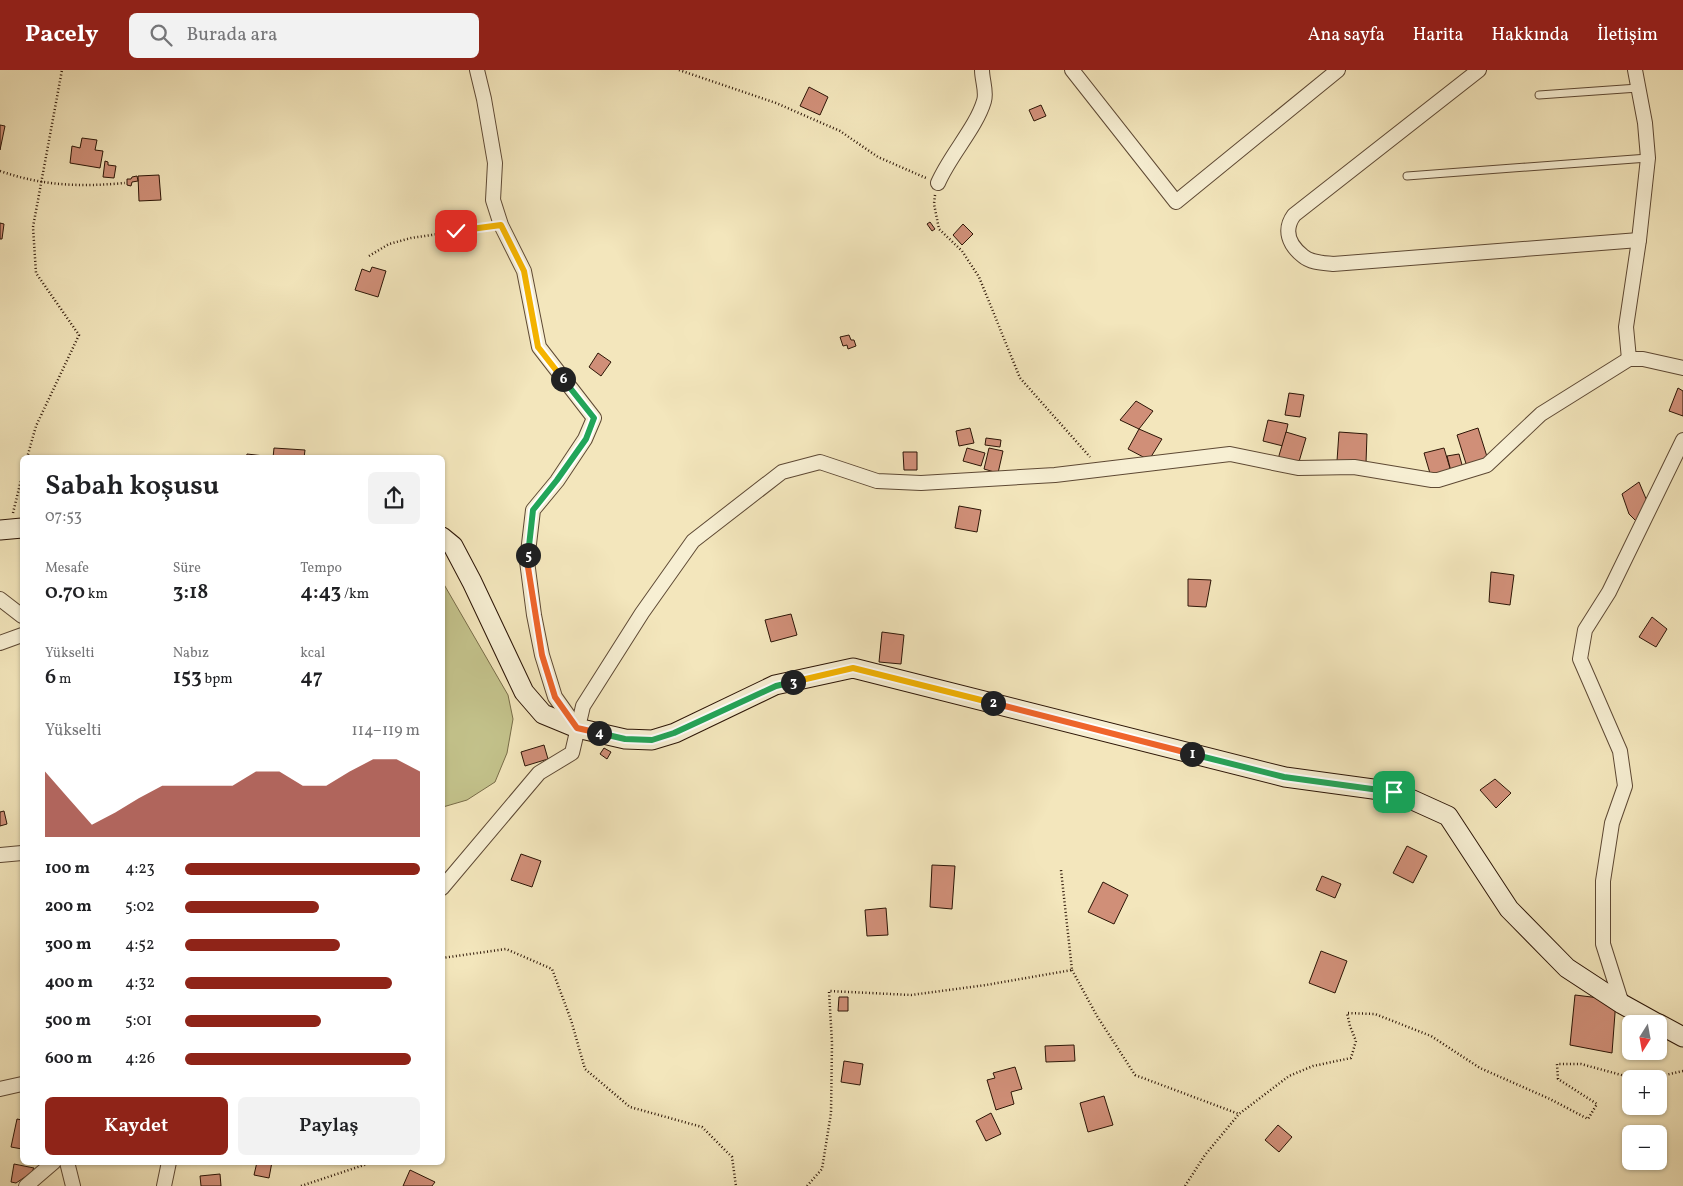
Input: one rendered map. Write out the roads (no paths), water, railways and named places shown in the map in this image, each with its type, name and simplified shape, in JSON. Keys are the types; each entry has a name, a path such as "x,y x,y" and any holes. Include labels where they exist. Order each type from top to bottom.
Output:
{"street":[{"path":"477,70 495,163 494,200 501,225 524,271 538,347 594,418 586,439 533,510 527,561 542,655 555,697 577,728"},
{"path":"938,183 945,166 977,118 985,99 982,70"},
{"path":"1072,70 1176,202 1338,70"},
{"path":"1479,70 1294,215 1288,226 1288,237 1303,256 1315,262 1333,264 1639,240"},
{"path":"1629,359 1626,327 1639,240 1648,158 1645,123 1635,70"},
{"path":"445,884 539,773 572,753 583,706 642,613 693,541 782,472 820,462 877,481 921,483 1055,475 1230,454 1298,468 1354,467 1438,480 1486,465 1541,414 1629,359 1643,358 1683,368"},
{"path":"1622,1004 1603,944 1603,890 1612,823 1625,786 1620,751 1580,659 1585,630 1609,592 1683,440"},
{"path":"445,539 453,546 472,582 524,692 543,714 577,728 625,739 652,740 674,733 776,686 853,668 1284,777 1394,792 1448,816 1509,909 1567,968 1642,1015"},
{"path":"0,599 20,614"},
{"path":"0,643 20,636"},
{"path":"0,855 20,853"},
{"path":"1668,1029 1683,1037"},
{"path":"0,1090 20,1085"},
{"path":"26,1186 50,1165"},
{"path":"68,1165 73,1186"},
{"path":"164,1186 168,1165"}],"lane":[{"path":"1539,95 1638,88"},
{"path":"1407,176 1648,158"}]}
